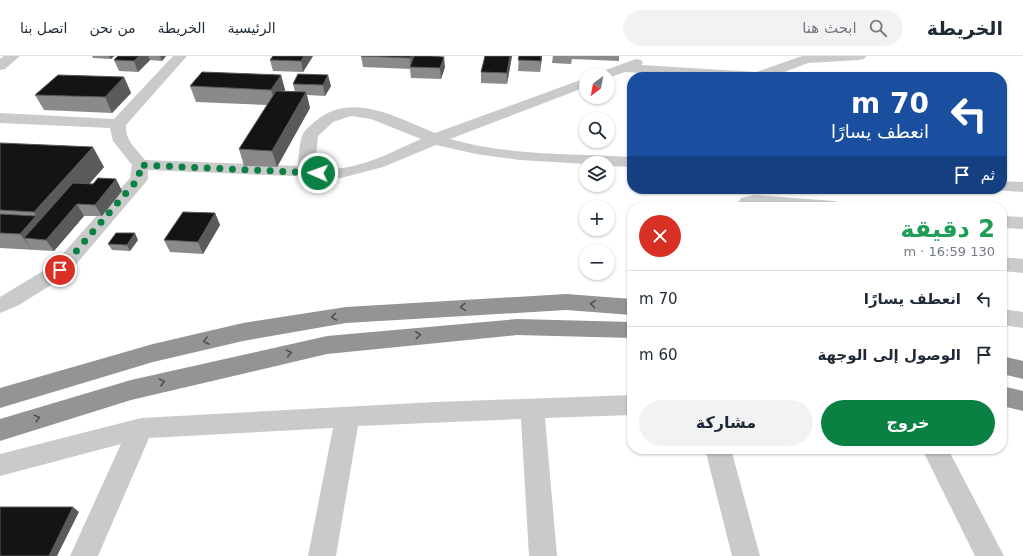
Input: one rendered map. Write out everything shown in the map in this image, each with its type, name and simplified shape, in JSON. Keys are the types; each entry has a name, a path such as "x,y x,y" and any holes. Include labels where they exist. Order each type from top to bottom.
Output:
{"highway":[{"path":"0,398 153,354 228,335 346,315 566,302 627,307"},
{"path":"0,430 131,390 328,345 517,327 627,330"},
{"path":"1007,366 1023,370"},
{"path":"1007,397 1023,402"}],"street":[{"path":"0,66 13,56"},
{"path":"0,305 12,300 60,270 139,178 140,165 120,141 116,133 118,124 180,56"},
{"path":"615,71 642,59 655,56"},
{"path":"775,72 806,59 818,57 859,56"},
{"path":"623,68 690,72"},
{"path":"140,165 341,173 361,170 377,165 434,140 579,85"},
{"path":"306,172 310,135 321,124 339,113 351,111 378,116 434,140 475,148 535,156 627,162"},
{"path":"0,118 118,124"},
{"path":"1007,186 1023,187"},
{"path":"747,202 754,200 777,202"},
{"path":"1007,222 1023,224"},
{"path":"1007,264 1023,266"},
{"path":"1007,318 1023,320"},
{"path":"0,465 141,428 347,417 627,405"},
{"path":"532,409 543,556"},
{"path":"322,556 347,417"},
{"path":"84,556 141,428"},
{"path":"719,454 746,556"},
{"path":"938,454 990,556"}],"building":[{"path":"118,56 139,56 134,61 114,60"},
{"path":"273,56 304,56 301,61 270,60"},
{"path":"361,56 411,56 410,58"},
{"path":"414,56 444,57 440,68 410,67"},
{"path":"485,56 510,56 507,73 481,72"},
{"path":"519,56 541,56 541,61 518,60"},
{"path":"202,72 281,75 271,90 190,86"},
{"path":"298,74 328,75 323,85 293,84"},
{"path":"58,75 124,77 105,97 35,95"},
{"path":"276,91 306,92 272,151 239,149"},
{"path":"0,143 93,147 34,212 0,210"},
{"path":"98,178 116,179 95,205 77,204 46,240 24,238 73,183 93,184"},
{"path":"183,212 215,213 198,242 164,240"},
{"path":"0,214 36,216 20,234 0,233"},
{"path":"116,233 135,233 127,245 108,244"},
{"path":"0,507 73,507 49,556 0,556"}],"route":[{"path":"60,270 139,178 140,165 318,173"}]}
